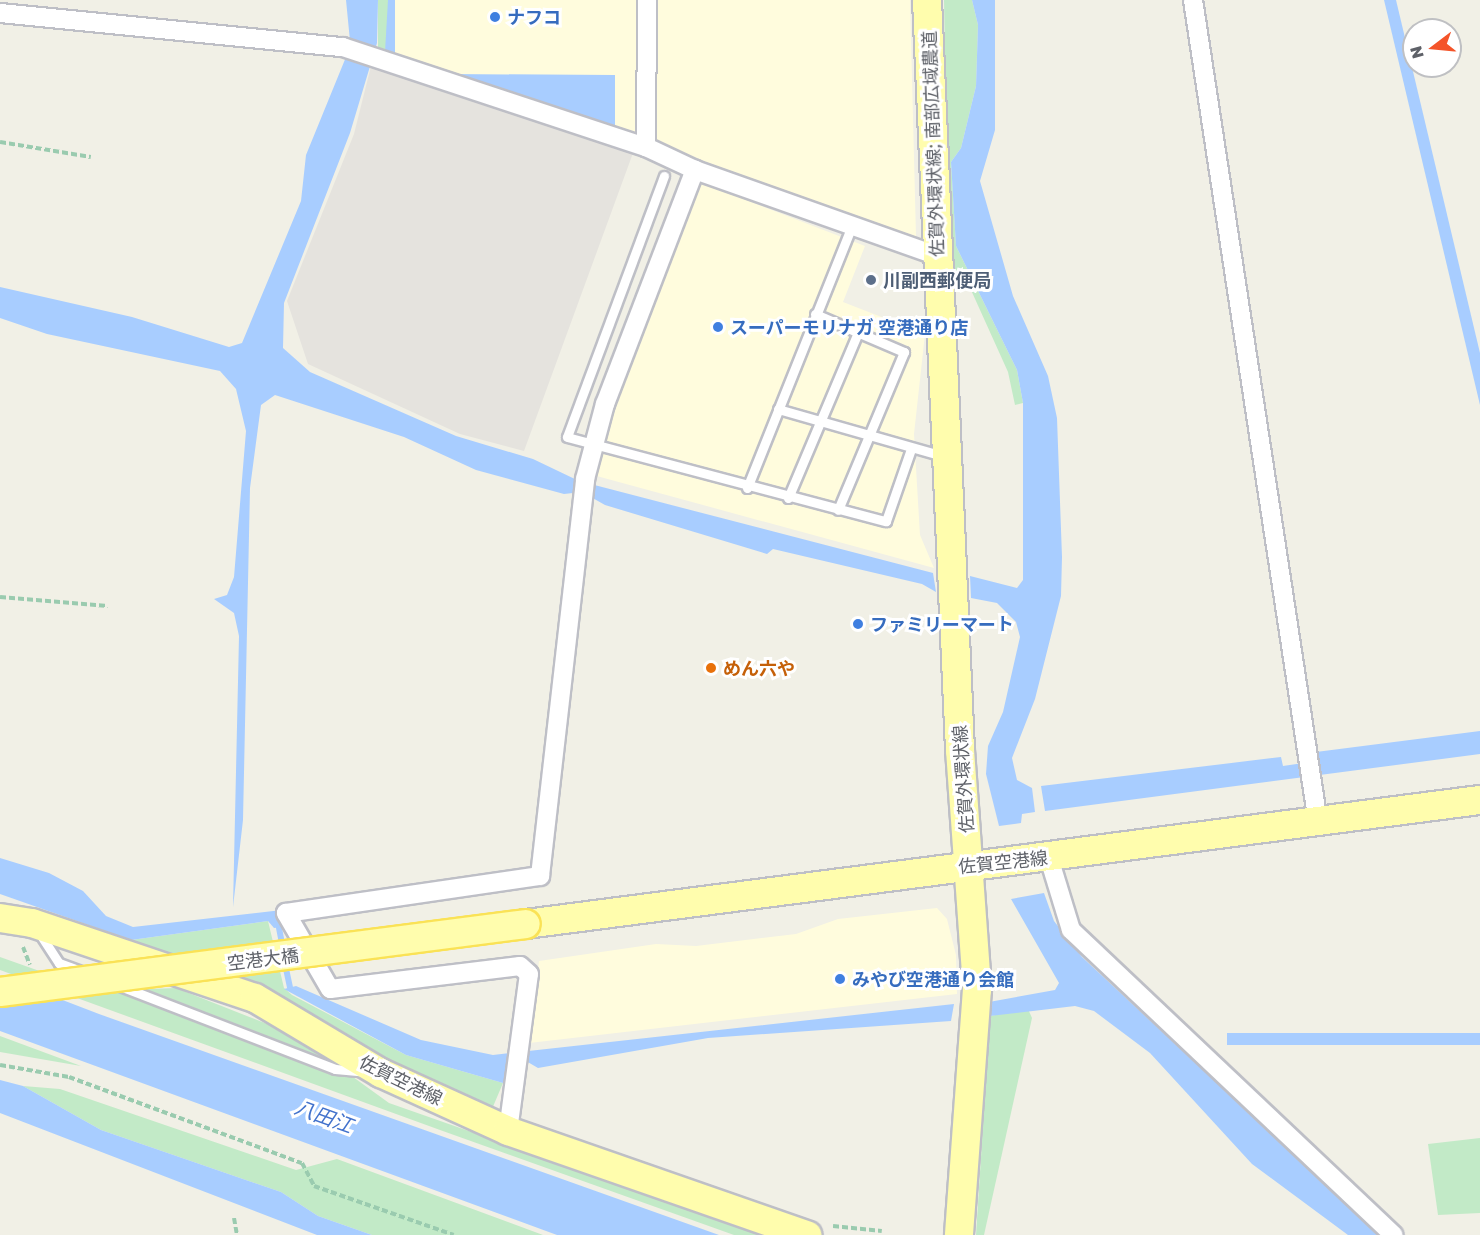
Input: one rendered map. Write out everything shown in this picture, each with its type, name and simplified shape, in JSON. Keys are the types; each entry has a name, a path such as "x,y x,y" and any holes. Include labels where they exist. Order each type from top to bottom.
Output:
{"main road":[{"name":"佐賀外環状線; 南部広域農道","path":"927,0 945,443"},
{"name":"佐賀外環状線","path":"945,443 977,989 959,1235"},
{"name":"佐賀空港線","path":"526,924 968,865 1049,858 1480,800"},
{"name":"佐賀空港線","path":"0,918 24,934 255,998 381,1073 508,1131 807,1235"},
{"name":"空港大橋","path":"0,992 526,924"}],"street":[{"path":"646,147 647,0"},
{"path":"1193,0 1318,823"},
{"path":"0,13 343,47 646,147 695,170 938,256"},
{"path":"508,1131 520,1057 529,974 520,966 330,989 286,913 540,876 584,487 594,446 695,170"},
{"path":"1049,858 1071,930 1393,1235"}],"lane":[{"path":"664,176 567,437 747,488 886,521 911,449"},
{"path":"747,488 852,225"},
{"path":"815,314 904,352 838,510"},
{"path":"788,498 858,332"},
{"path":"778,409 911,449 945,443"}],"path":[{"path":"0,142 90,157"},
{"path":"0,597 108,606"},
{"path":"24,934 24,947 38,988"},
{"path":"0,1065 69,1077 302,1163 314,1186 454,1235"},
{"path":"234,1218 237,1235"},
{"path":"833,1226 882,1231"}],"shaded area":[{"path":"395,0 910,0 916,237 395,57"},
{"path":"371,66 633,153 524,451 460,434 308,364 287,301 354,134"},
{"path":"697,181 865,246 843,302 925,334 914,434 920,535 934,568 593,475 610,410"},
{"path":"937,908 947,919 956,955 957,994 529,1043 539,961 656,944 696,946 796,934 838,919"}],"green space":[{"path":"378,0 388,0 388,51 378,51"},
{"path":"944,0 972,0 978,25 976,86 961,148 951,162 956,246 1017,370 1023,403 1015,405 1008,372 971,290 949,278"},
{"path":"268,921 284,988 292,995 406,1055 503,1083 492,1109 403,1074 282,997 131,940"},
{"path":"0,957 96,991 176,988 295,1035 389,1103 765,1235 734,1235 440,1130 0,970"},
{"path":"1028,1009 1032,1018 984,1235 976,1235 990,1016"},
{"path":"0,1036 81,1066 0,1052"},
{"path":"23,1086 60,1089 296,1170 337,1159 543,1235 372,1235 318,1216 281,1192 101,1130"},
{"path":"1480,1138 1480,1213 1438,1215 1428,1144"}],"water":[{"path":"346,0 378,0 377,43 350,133 284,303 283,348 310,372 456,436 533,459 579,481 933,573 936,592 922,584 773,549 767,554 605,505 582,492 564,494 476,470 404,437 275,395 261,405 250,488 243,820 233,907 239,636 234,613 214,599 227,595 234,577 246,431 236,389 220,371 47,334 0,318 0,287 132,317 229,347 242,343 301,201 306,155 346,57 350,41"},
{"path":"388,0 395,0 395,57 385,52"},
{"path":"972,0 995,0 995,130 980,181 1013,296 1048,376 1057,418 1062,557 1061,596 1035,699 1012,758 1017,780 1032,788 1035,812 1022,814 1021,823 999,826 986,774 988,746 1003,712 1020,637 1016,622 997,603 971,598 970,576 1017,588 1023,580 1023,403 1017,370 956,246 951,162 961,148 976,86 978,25"},
{"path":"1384,0 1396,0 1402,25 1402,76"},
{"path":"447,74 615,75 615,130"},
{"path":"1402,78 1415,78 1480,353 1480,405"},
{"path":"1480,731 1480,754 1045,811 1041,786 1281,757 1283,766 1317,761 1316,752"},
{"path":"0,858 49,873 83,891 106,916 133,927 282,910 284,927 274,928 268,921 131,940 0,894"},
{"path":"1044,893 1054,921 1082,957 1380,1235 1348,1235 1252,1164 1150,1053 1094,1011 1075,1006 990,1016 989,1002 1055,990 1059,983 1011,899"},
{"name":"八田江","path":"0,976 99,1014 719,1235 557,1235 0,1031"},
{"path":"296,986 421,1040 493,1055 954,1004 951,1021 708,1038 538,1068 526,1061 503,1083 406,1055 284,989"},
{"path":"1227,1033 1480,1033 1480,1045 1227,1045"},
{"path":"0,1080 23,1086 101,1130 281,1192 318,1216 372,1235 317,1235 0,1113"}],"waterway":[{"path":"279,928 283,948"},
{"path":"285,964 290,987"}],"place":[{"name":"ナフコ","path":"495,17"},
{"name":"川副西郵便局","path":"871,280"},
{"name":"スーパーモリナガ 空港通り店","path":"718,327"},
{"name":"ファミリーマート","path":"858,624"},
{"name":"めん六や","path":"711,668"},
{"name":"みやび空港通り会館","path":"840,979"}]}
